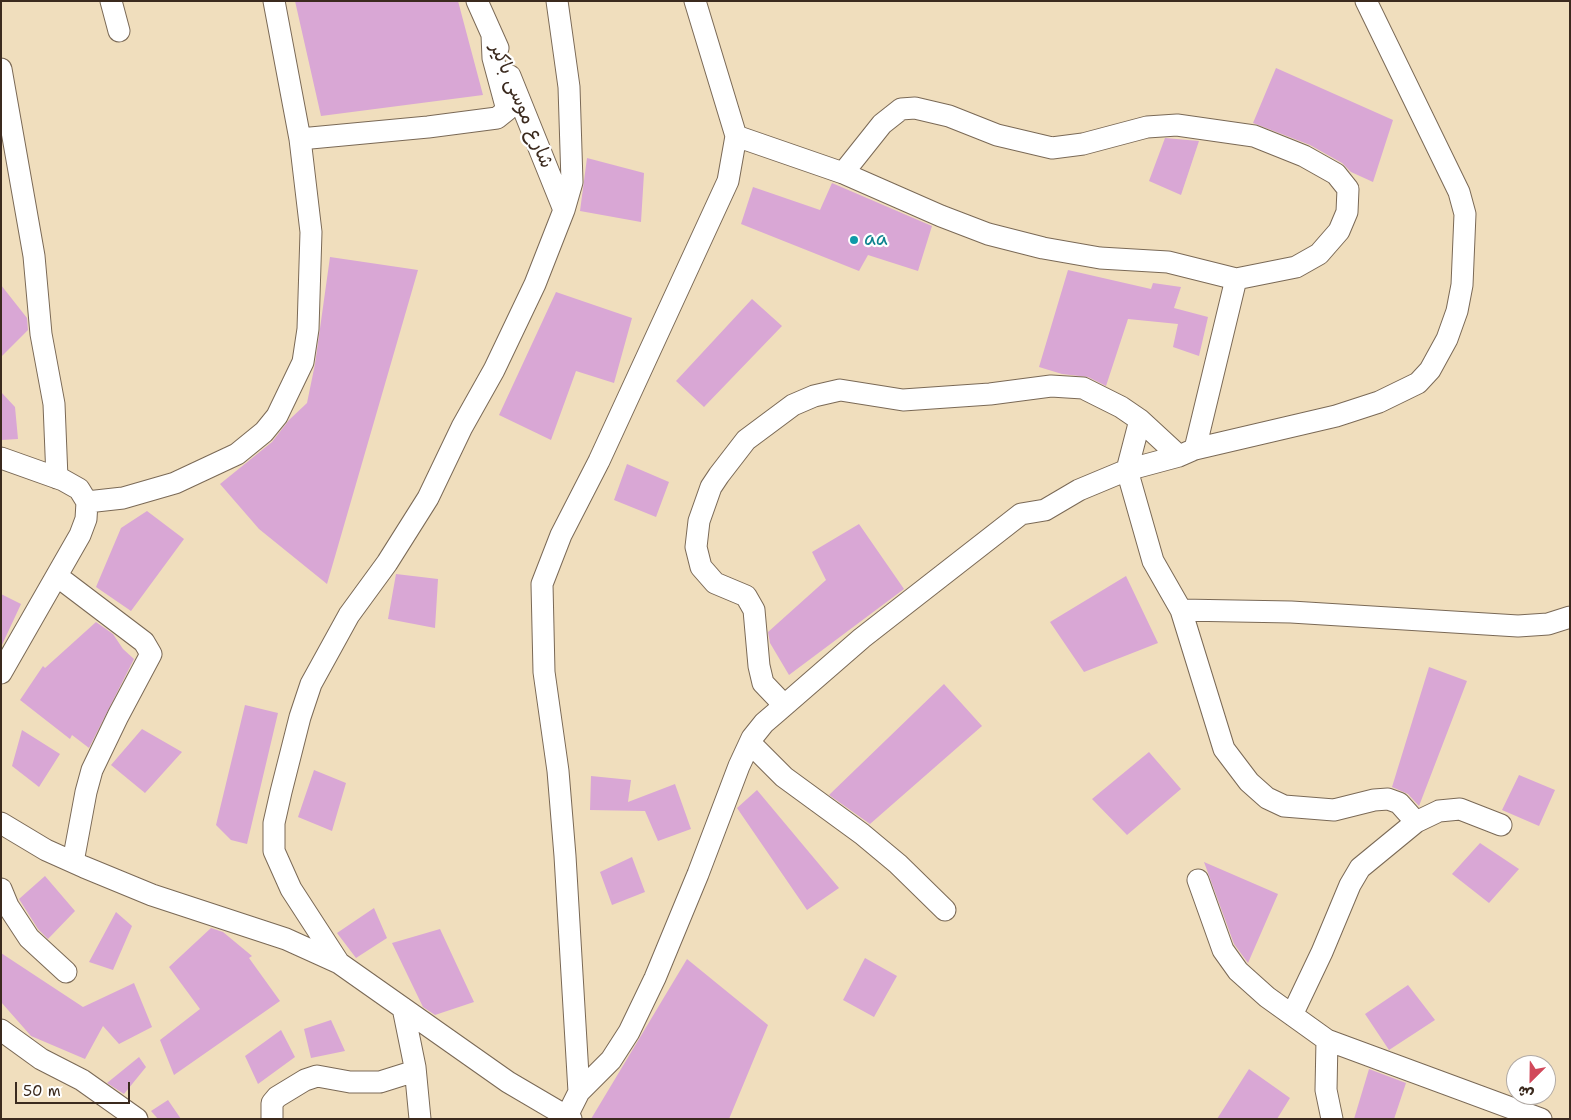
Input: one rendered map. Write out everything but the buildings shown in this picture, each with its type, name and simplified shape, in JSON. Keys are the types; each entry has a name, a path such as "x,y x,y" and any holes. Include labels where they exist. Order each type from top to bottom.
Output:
{"street":[{"path":"111,1 119,31"},
{"path":"87,502 123,498 175,483 237,454 264,432 277,416 302,362 308,329 312,232 300,139 274,1"},
{"name":"شارع موسى باكير","path":"477,1 517,90 564,210"},
{"path":"340,963 291,889 274,851 274,824 300,717 311,684 348,615 387,563 428,498 535,284 564,210 572,182 569,87 557,1"},
{"path":"579,1092 558,771 544,672 542,584 561,535 599,461 728,181 736,136 695,1"},
{"path":"1,823 46,850 152,895 286,938 340,963 508,1082 569,1117 579,1092 612,1060 629,1032 658,970 750,742 764,723 784,705 862,638 1021,514 1045,510 1079,490 1127,470 1336,416 1379,402 1418,383 1430,370 1447,339 1457,311 1462,285 1465,214 1459,192 1366,1"},
{"path":"300,139 428,128 498,118 507,110 493,58 492,36"},
{"path":"1,69 34,256 41,334 54,404 57,478"},
{"path":"736,136 843,173 941,216 988,234 1042,248 1100,258 1168,262 1236,279 1296,267 1319,254 1340,232 1347,212 1348,189 1336,174 1304,156 1254,136 1177,125 1154,127 1083,144 1052,148 997,135 949,116 915,108 901,109 882,124 843,173"},
{"path":"1187,453 1236,279"},
{"path":"784,705 763,683 759,666 754,610 746,596 714,583 701,567 696,547 699,521 712,487 746,440 793,405 814,396 840,390 904,400 990,394 1051,386 1083,388 1140,420 1187,453"},
{"path":"1140,420 1127,470 1154,561 1181,610 1224,749 1255,787 1267,798 1284,806 1334,810 1374,800 1388,799 1399,803 1416,822"},
{"path":"1,458 57,478 79,489 87,502 86,519 80,535 1,673"},
{"path":"56,576 144,642 151,654 92,770 73,862"},
{"path":"1181,610 1291,612 1518,626 1548,624 1570,617"},
{"path":"750,742 784,776 858,831 898,864 945,910"},
{"path":"1292,1015 1322,952 1350,885 1360,868 1416,822 1438,811 1460,809 1501,825"},
{"path":"1198,880 1223,950 1238,971 1292,1015 1327,1040 1541,1119"},
{"path":"1,889 8,906 29,938 66,972"},
{"path":"403,1008 415,1071 420,1119"},
{"path":"1,1030 41,1059 82,1080 138,1119"},
{"path":"1327,1040 1326,1090 1332,1119"},
{"path":"272,1119 272,1103 277,1097 305,1080 325,1076 350,1082 372,1082 415,1071"}],"place":[{"name":"aa","path":"854,240"}]}
